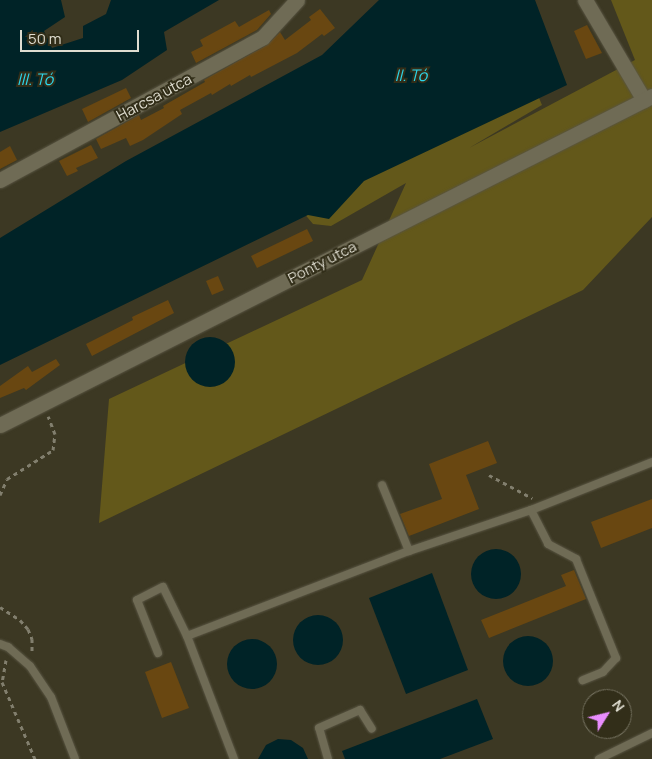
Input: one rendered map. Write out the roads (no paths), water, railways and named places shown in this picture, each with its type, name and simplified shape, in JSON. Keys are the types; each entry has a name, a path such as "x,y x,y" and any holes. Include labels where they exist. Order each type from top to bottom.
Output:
{"street":[{"name":"Harcsa utca","path":"0,180 263,36 297,0"},
{"path":"585,0 648,98"},
{"name":"Ponty utca","path":"0,425 648,98"}],"lane":[{"path":"187,636 409,551 531,510 652,462"},
{"path":"382,485 409,551"},
{"path":"531,510 548,544 576,559 616,658 603,672 583,680"},
{"path":"158,653 137,600 164,587 187,636 234,759"},
{"path":"4,646 30,666 51,697 75,759"},
{"path":"328,759 318,728 360,710 372,729"},
{"path":"599,759 652,733"}],"water":[{"name":"III. Tó","path":"0,0 61,0 65,17 44,31 52,48 83,38 83,26 106,14 111,0 219,0 164,32 167,50 122,80 0,132"},
{"name":"II. Tó","path":"379,0 535,0 567,85 364,181 329,219 308,215 0,365 0,238 126,161 322,55"},
{"path":"215,337 228,344 234,352 234,372 228,380 220,386 205,387 192,380 186,372 185,357 192,344 200,338"},
{"path":"501,549 514,556 520,564 520,584 514,592 506,598 491,599 478,592 472,584 471,569 478,556 486,550"},
{"path":"432,573 468,670 406,694 369,598"},
{"path":"323,615 336,622 342,630 342,650 336,658 328,664 313,665 300,658 294,650 293,635 300,622 308,616"},
{"path":"533,636 546,643 552,651 552,671 546,679 538,685 523,686 510,679 504,671 503,656 510,643 518,637"},
{"path":"257,639 270,646 276,654 276,674 270,682 262,688 247,689 234,682 228,674 227,659 234,646 242,640"},
{"path":"477,699 493,739 440,759 345,759 342,751"},
{"path":"278,739 291,740 303,748 308,759 258,759 266,745"}]}
